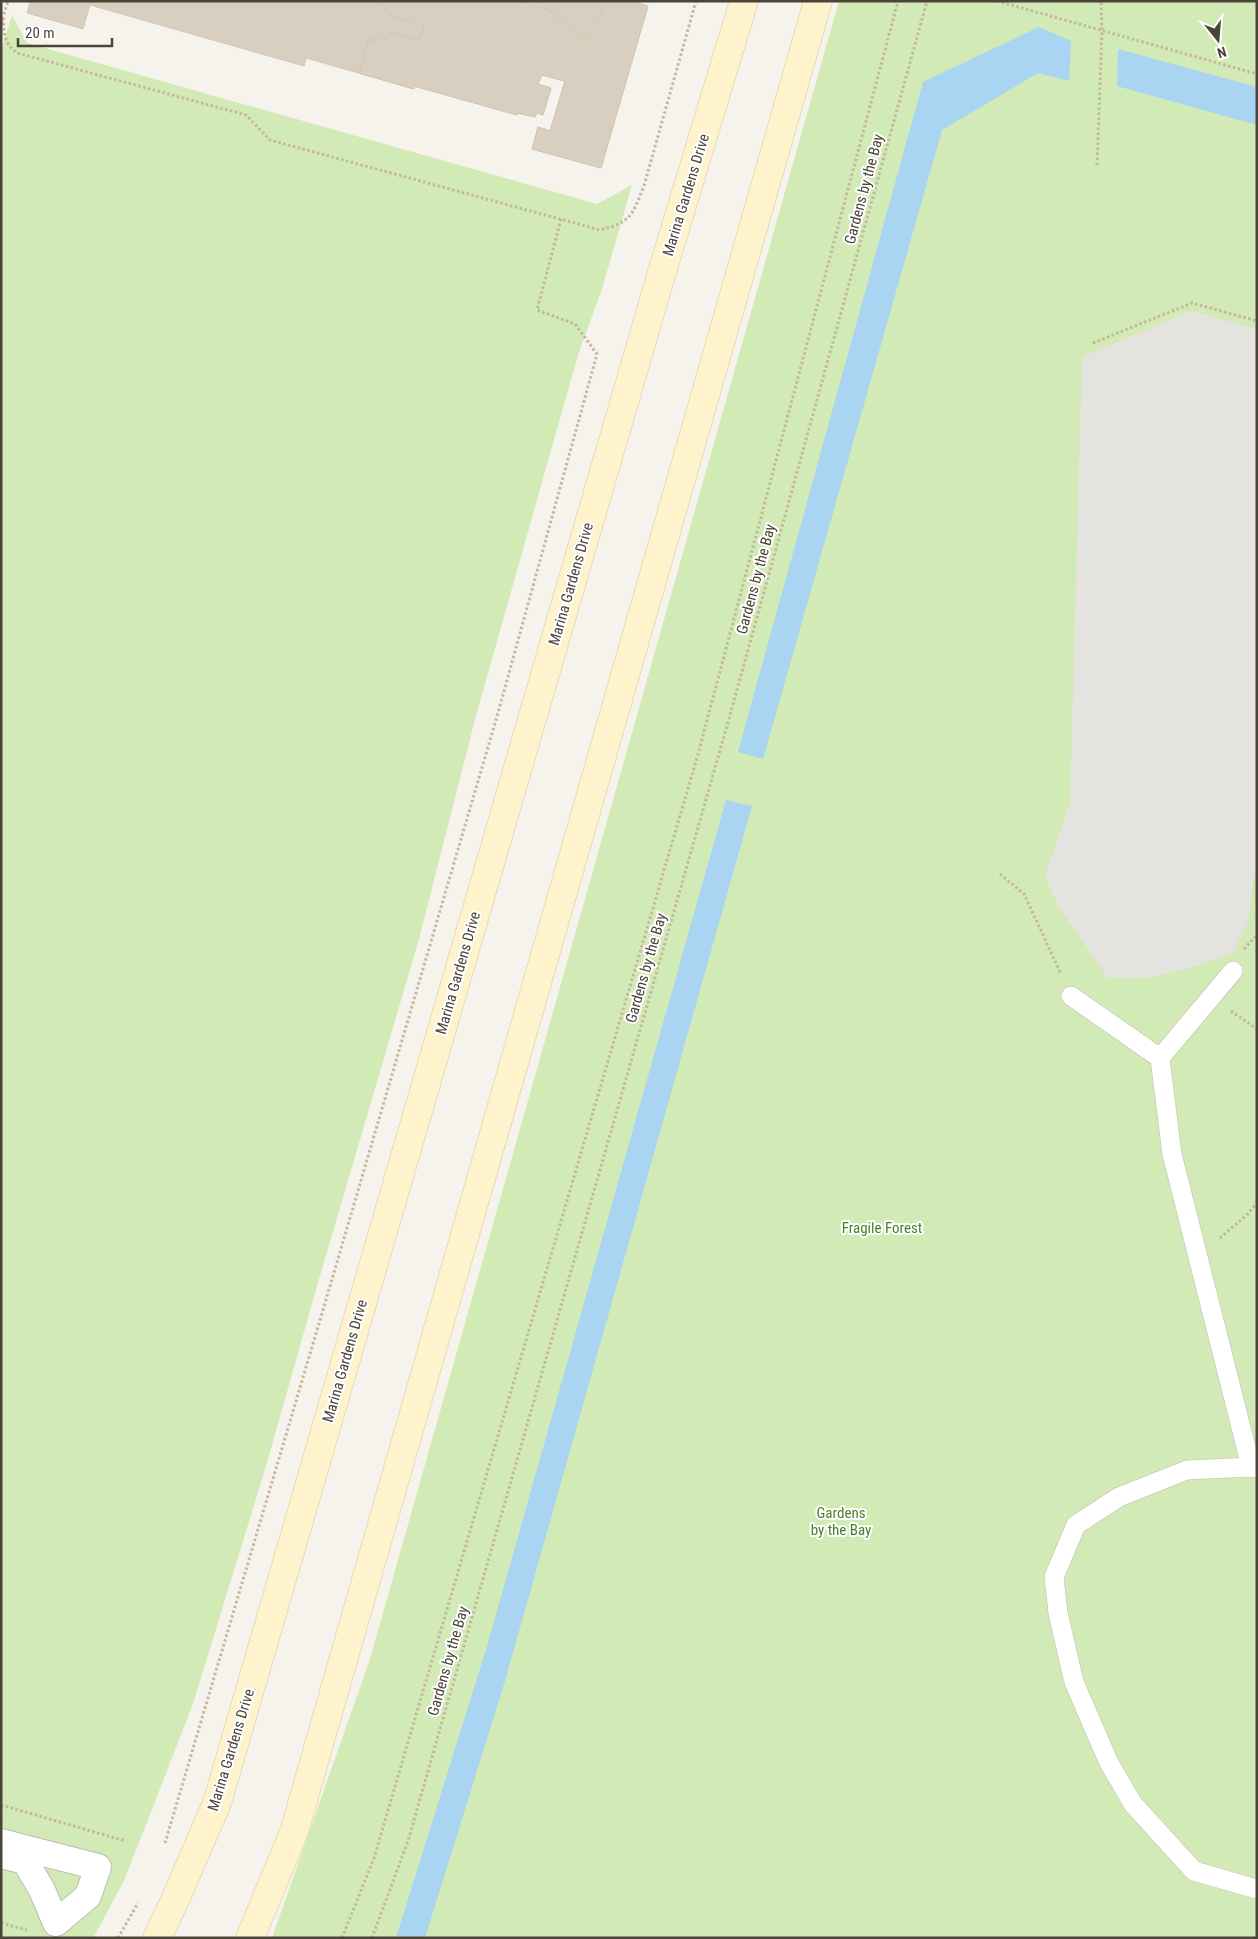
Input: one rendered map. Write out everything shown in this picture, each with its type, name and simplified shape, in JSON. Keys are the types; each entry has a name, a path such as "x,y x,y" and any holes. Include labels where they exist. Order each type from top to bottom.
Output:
{"main road":[{"name":"Marina Gardens Drive","path":"157,1938 217,1803 662,272 744,1"},
{"path":"250,1938 294,1832 818,1"}],"street":[{"path":"1233,971 1160,1058 1172,1154 1197,1257 1254,1467 1187,1470 1119,1497 1076,1525 1054,1577 1058,1613 1074,1682 1109,1763 1133,1804 1194,1871 1257,1889"},
{"path":"1071,996 1160,1058"},
{"path":"1,1842 98,1867 88,1896 56,1922 42,1890 25,1861 1,1855"}],"path":[{"path":"1,24 8,1"},
{"path":"3,18 4,36 10,48 17,53 246,115 270,140 600,230 617,226 631,216 644,186 696,1"},
{"path":"342,1938 374,1858 697,758 898,1"},
{"name":"Gardens by the Bay","path":"372,1938 408,1841 720,753 927,1"},
{"path":"997,1 1257,74"},
{"path":"1096,165 1102,30 1101,1"},
{"path":"164,1844 324,1310 498,713 597,354 575,324 537,310 561,219"},
{"path":"1093,343 1192,303 1257,321"},
{"path":"1000,874 1024,894 1071,996"},
{"path":"1197,1257 1248,1214 1257,1202"},
{"path":"1,1805 126,1841"},
{"path":"118,1938 142,1895"},
{"path":"1,1923 32,1932"}],"green space":[{"name":"Gardens by the Bay","path":"839,1 1257,1 1257,1938 272,1938 370,1659"},
{"path":"12,15 27,43 597,204 632,185 602,289 578,355 477,712 419,939 266,1466 193,1704 124,1881 93,1938 1,1938 1,51"}],"shaded area":[{"path":"1191,311 1257,329 1257,869 1254,873 1248,922 1233,953 1190,968 1147,978 1108,978 1058,906 1045,876 1070,803 1082,357"}],"water":[{"path":"1039,27 1071,41 1069,81 1038,73 942,130 763,759 738,752 923,82"},
{"path":"1118,49 1257,87 1257,125 1117,86"},
{"path":"726,800 752,806 505,1681 425,1938 396,1938 488,1643"}],"building":[{"path":"30,1 632,1 648,6 601,168 532,149 538,127 550,131 565,81 542,75 538,84 551,88 543,115 537,113 535,117 517,113 517,115 414,86 414,89 306,58 304,66 90,5 83,29 27,13"},
{"path":"377,1 518,1 552,11 551,13 557,15 556,19 575,26 574,30 579,31 577,38 588,41 595,18 597,19 599,15 602,15 605,4 607,5 608,1 632,1 648,6 601,168 532,149 538,127 550,131 565,81 542,75 538,84 551,88 543,115 537,113 535,117 517,113 517,115 414,86 414,89 359,73 369,39 375,41 376,36 389,39 391,32 420,40 424,25 391,16 392,13 383,10 385,5 377,3"}],"park label":[{"name":"Fragile Forest","path":"882,1228"}]}
